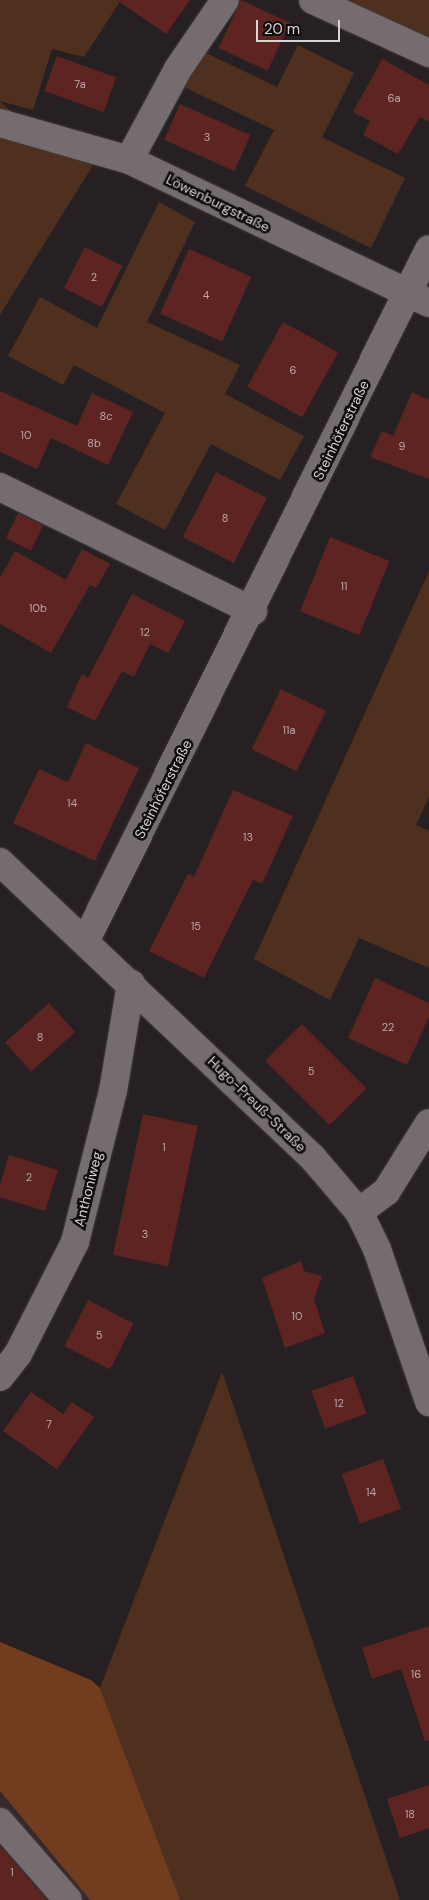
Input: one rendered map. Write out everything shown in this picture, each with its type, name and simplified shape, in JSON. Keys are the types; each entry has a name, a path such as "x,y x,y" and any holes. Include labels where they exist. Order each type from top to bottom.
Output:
{"street":[{"path":"129,160 178,69 226,0"},
{"path":"313,0 429,54"},
{"name":"Löwenburgstraße","path":"0,123 129,160 418,298"},
{"name":"Steinhöferstraße","path":"86,940 253,611 418,298 429,249"},
{"path":"0,487 253,611"},
{"name":"Hugo-Preuß-Straße","path":"0,862 86,940 312,1157 359,1212 377,1249 429,1402"},
{"name":"Anthoniweg","path":"0,1377 18,1354 76,1242 112,1091 131,983"},
{"path":"359,1212 386,1192 429,1123"},
{"path":"0,1822 68,1900"}],"shaded area":[{"path":"0,0 121,0 84,57 52,49 33,110 0,101"},
{"path":"346,0 429,0 429,38"},
{"path":"298,45 354,73 322,137 405,178 371,248 245,186 274,130 184,87 206,53 277,87"},
{"path":"0,102 63,153 93,165 0,315"},
{"path":"159,202 195,222 147,322 240,365 225,394 304,436 280,480 211,444 165,530 116,504 165,413 74,365 63,385 8,356 40,297 97,328"},
{"path":"429,571 429,797 416,825 429,831 429,968 359,938 330,1000 254,959"},
{"path":"222,1372 400,1900 180,1900 100,1688"},
{"path":"0,1642 91,1680 100,1688 180,1900 90,1900 0,1791"},
{"path":"0,1791 90,1900 0,1900"}],"building":[{"path":"117,0 190,0 166,34"},
{"path":"241,0 290,23 268,71 219,48"},
{"path":"57,56 116,78 104,112 44,91"},
{"path":"382,59 429,85 429,122 420,117 398,154 363,135 370,121 353,112"},
{"path":"180,104 250,135 234,171 164,140"},
{"path":"85,247 122,266 102,307 64,288"},
{"path":"189,249 251,277 222,342 160,314"},
{"path":"283,322 338,353 302,417 247,387"},
{"path":"0,391 77,426 92,393 133,412 108,465 51,438 37,469 0,452"},
{"path":"412,392 429,400 429,479 370,457 382,431 393,436"},
{"path":"216,472 267,498 234,563 183,537"},
{"path":"18,513 43,525 31,550 6,538"},
{"path":"330,537 389,561 359,635 300,611"},
{"path":"82,549 110,564 96,588 90,585 51,653 0,624 0,578 15,551 66,580"},
{"path":"132,594 185,621 168,653 150,644 134,677 122,671 95,721 67,707 82,674 88,678"},
{"path":"281,689 326,711 297,771 252,749"},
{"path":"86,743 139,768 95,861 13,823 39,769 68,782"},
{"path":"233,790 293,816 262,884 253,880 204,978 149,951 188,874 194,877"},
{"path":"375,978 429,1003 429,1017 407,1065 348,1038"},
{"path":"49,1003 75,1032 31,1071 5,1042"},
{"path":"302,1024 366,1088 330,1125 265,1061"},
{"path":"143,1114 198,1126 168,1266 113,1255"},
{"path":"9,1155 58,1170 45,1211 0,1197 0,1184"},
{"path":"301,1261 304,1271 322,1276 314,1299 325,1333 285,1348 262,1278"},
{"path":"88,1300 133,1323 110,1369 64,1346"},
{"path":"353,1376 367,1414 325,1429 312,1391"},
{"path":"31,1392 63,1414 72,1402 94,1417 57,1469 3,1431"},
{"path":"383,1459 401,1509 360,1524 342,1474"},
{"path":"429,1626 429,1741 425,1741 401,1669 372,1679 362,1648"},
{"path":"429,1785 429,1828 400,1838 387,1799"},
{"path":"0,1846 45,1898 47,1900 0,1900"}]}
